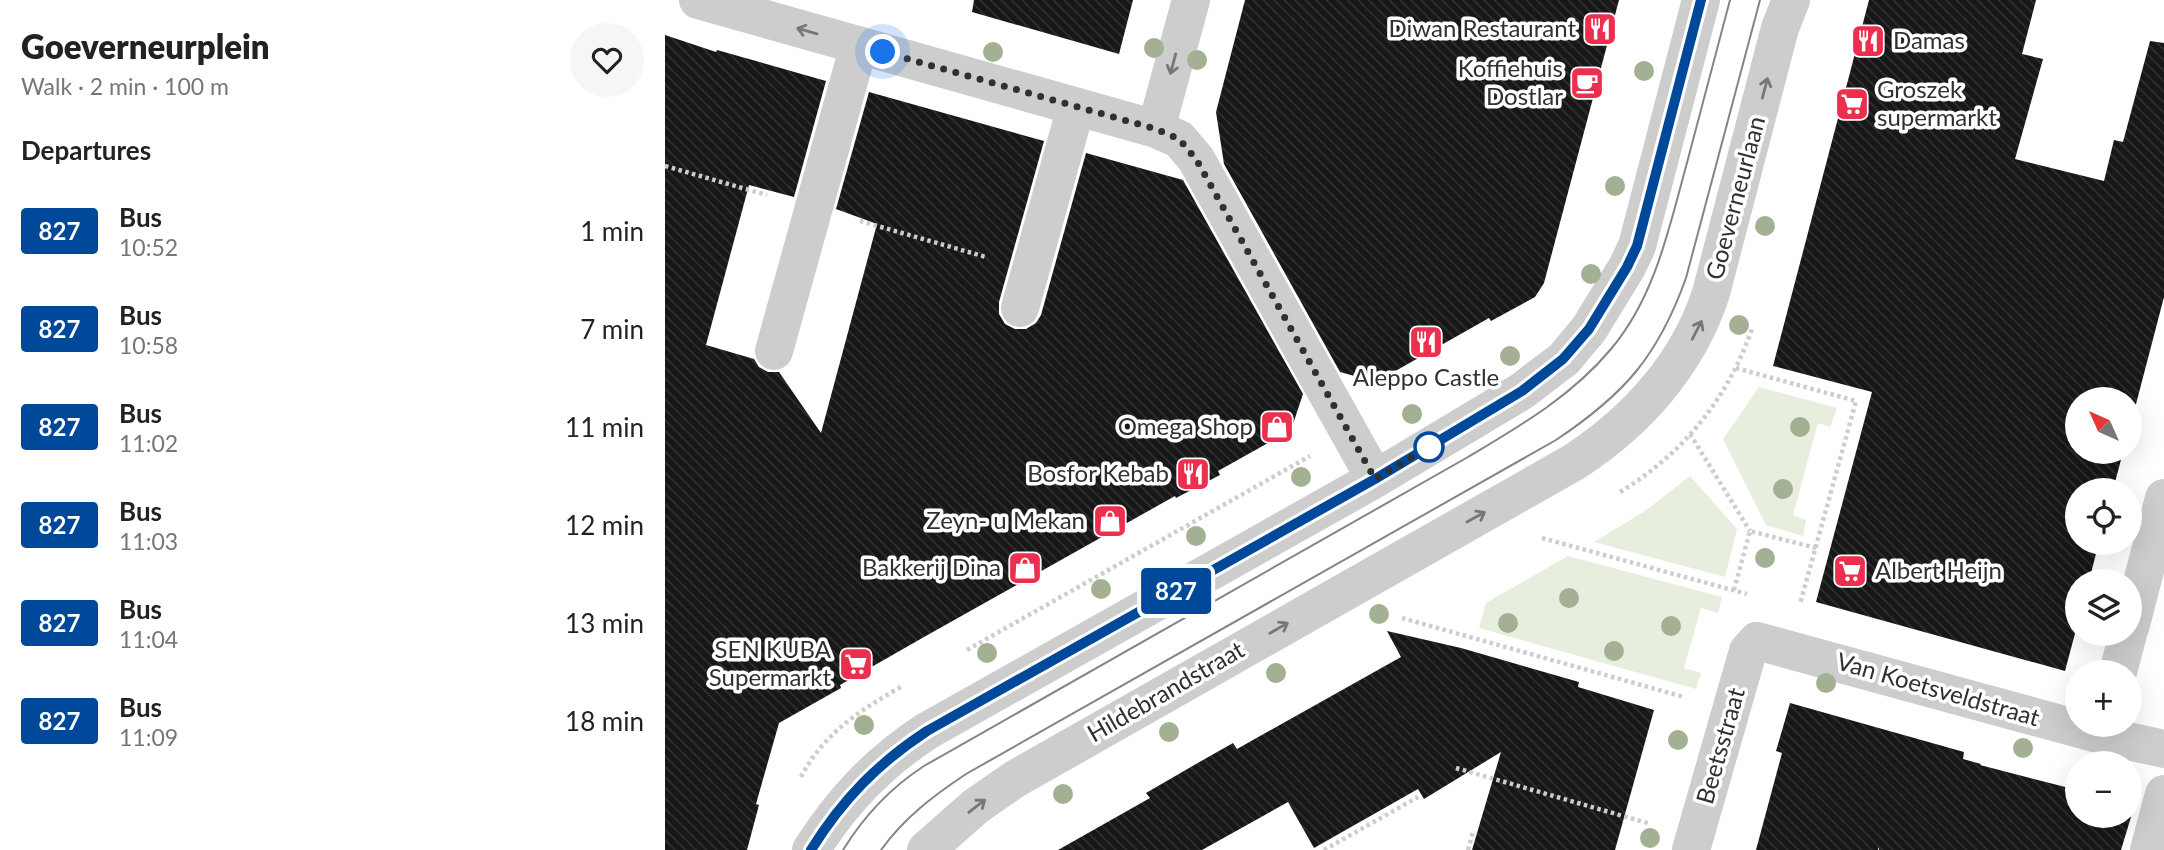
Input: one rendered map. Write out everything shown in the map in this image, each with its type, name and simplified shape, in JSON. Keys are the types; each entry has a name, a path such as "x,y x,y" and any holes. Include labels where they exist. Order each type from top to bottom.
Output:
{"street":[{"path":"698,0 1156,129 1179,139 1196,159 1375,479"},
{"path":"1156,129 1191,0"},
{"path":"811,850 858,787 875,769 910,742 1375,479 1522,391 1563,359 1589,329 1637,246 1701,0"},
{"name":"Goeverneurlaan","path":"1416,550 1578,460 1616,430 1659,387 1688,348 1702,321 1715,280 1780,28 1791,0"},
{"path":"774,351 859,46"},
{"path":"1020,308 1076,107"},
{"path":"2142,582 2164,498"},
{"name":"Hildebrandstraat","path":"926,850 976,806 1014,779 1416,550"},
{"name":"Beetsstraat","path":"1691,850 1748,651 1771,645"},
{"name":"Van Koetsveldstraat","path":"1771,645 2065,720"},
{"name":"Van Koetsveldstraat","path":"2125,737 2164,749"},
{"path":"2149,850 2164,794"}],"path":[{"path":"1736,368 1856,401 1816,548 1771,645"},
{"path":"1690,434 1750,531 1816,548"},
{"path":"1734,590 1750,531"},
{"path":"1542,538 1760,597"},
{"path":"1402,618 1731,710"},
{"path":"1456,768 1624,816"},
{"path":"1324,850 1418,797"},
{"path":"1468,850 1473,831"}],"green space":[{"path":"1759,387 1837,408 1830,427 1818,423 1793,515 1806,520 1803,536 1766,525 1723,439"},
{"path":"1690,476 1737,529 1725,577 1594,542 1645,511"},
{"path":"1568,556 1722,597 1718,613 1701,608 1684,668 1701,673 1696,689 1479,628 1486,603"}],"building":[{"path":"974,0 1133,0 1119,54 972,12"},
{"path":"1245,0 1619,0 1544,283 1535,297 1491,321 1489,318 1376,382 1340,372 1224,164 1216,112"},
{"path":"1869,0 2036,0 2022,54 2043,59 2015,159 2104,181 2114,140 2123,142 2150,41 2164,43 2164,297 2140,387 2065,387 2065,464 2120,464 2116,478 2065,478 2065,555 2096,555 2092,569 2065,569 2065,646 2072,646 2068,660 2065,660 2065,671 1816,602 1872,392 1773,366"},
{"path":"665,35 716,52 717,50 826,81 794,197 749,185 706,345 754,359 759,367 768,372 779,372 821,433 877,224 836,209 869,92 1044,141 999,302 999,314 1005,324 1015,329 1026,329 1036,323 1041,315 1086,153 1183,180 1303,394 1291,430 1218,471 1220,475 1176,498 1175,496 924,637 779,723 756,804 759,805 747,850 665,850"},
{"path":"1387,631 1461,648 1579,682 1578,687 1654,710 1615,850 1472,850 1501,752 1424,799 1418,789 1314,848 1288,802 1202,850 1058,850 1150,798 1146,793 1233,743 1237,749 1401,657"},
{"path":"1790,703 1964,752 1963,759 1980,765 2065,787 2065,828 2128,828 2121,850 1756,850 1782,753 1776,751"}],"tram line":[{"path":"843,850 879,804 924,766 1507,434 1562,396 1596,366 1626,328 1660,258 1730,0"},
{"path":"881,850 920,808 966,774 1556,440 1620,389 1651,351 1664,330 1686,278 1760,0"}],"bus line":[{"name":"827","path":"811,850 842,806 875,769 927,731 1375,479 1522,391 1563,359 1595,321 1637,246 1701,0"}],"place":[{"name":"Diwan Restaurant","path":"1600,29"},
{"name":"Damas","path":"1868,41"},
{"name":"Koffiehuis Dostlar","path":"1587,83"},
{"name":"Groszek supermarkt","path":"1852,104"},
{"name":"Aleppo Castle","path":"1426,342"},
{"name":"Omega Shop","path":"1277,427"},
{"name":"Bosfor Kebab","path":"1193,474"},
{"name":"Zeyn- u Mekan","path":"1110,521"},
{"name":"Bakkerij Dina","path":"1025,568"},
{"name":"Albert Heijn","path":"1850,571"},
{"name":"SEN KUBA Supermarkt","path":"856,664"}],"route":[{"path":"883,52 1170,133 1179,139 1196,159 1375,479 1429,447"}]}
